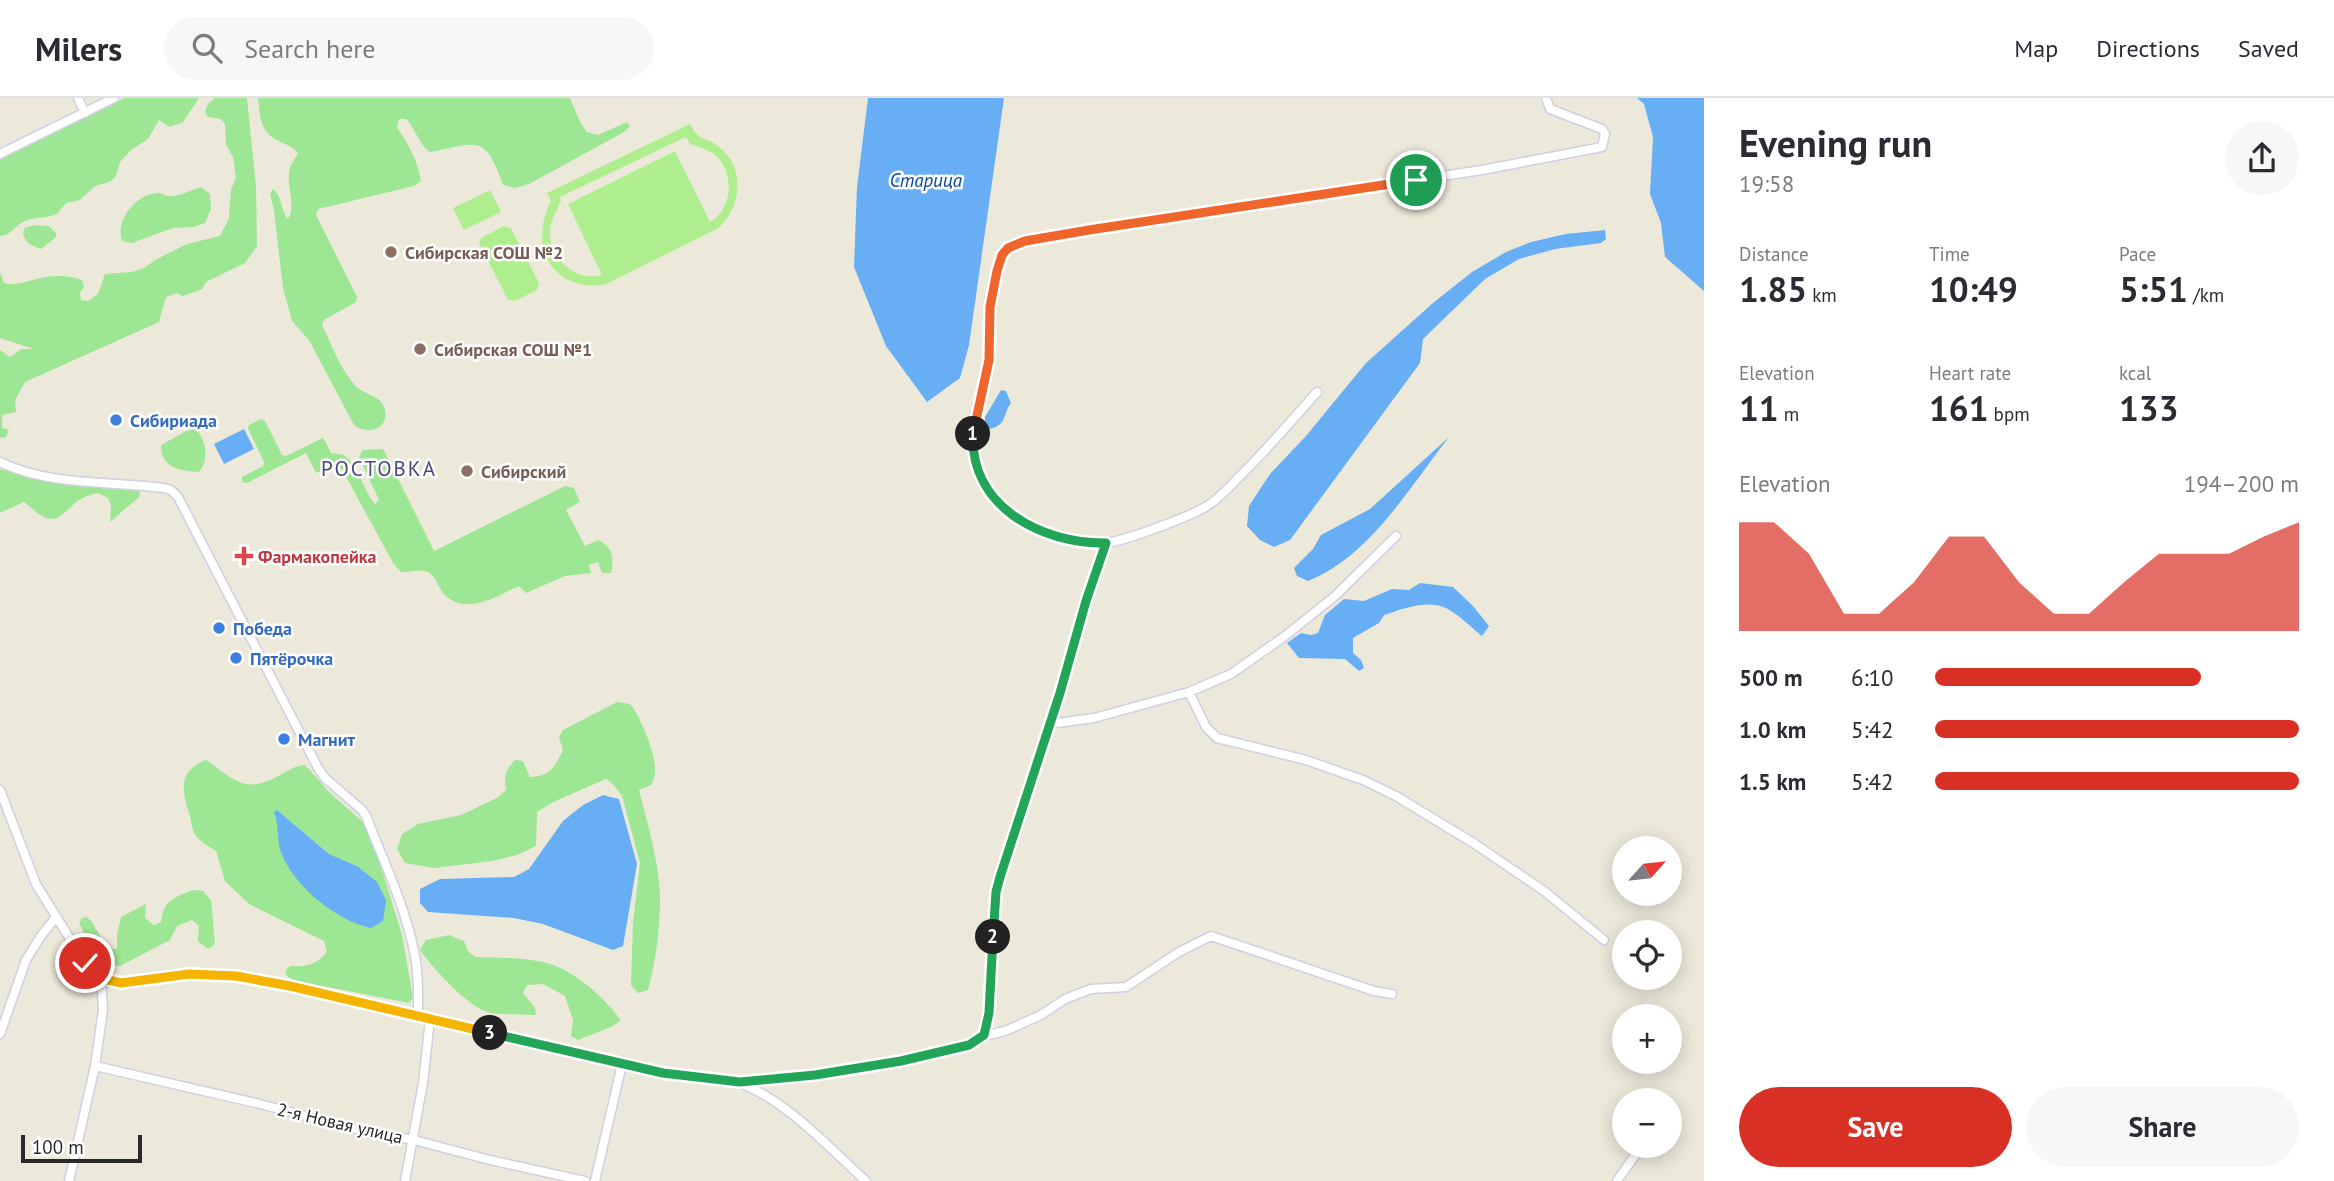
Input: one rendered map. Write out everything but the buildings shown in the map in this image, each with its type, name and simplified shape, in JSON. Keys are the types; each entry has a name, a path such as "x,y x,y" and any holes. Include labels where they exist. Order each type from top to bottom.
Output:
{"street":[{"path":"78,98 85,113"},
{"path":"0,154 114,98"},
{"path":"1317,393 1212,503 1182,517 1106,543 1090,543 1034,530 1008,511 986,486 975,462 973,434 989,360 990,307 997,271 1002,255 1008,248 1025,241 1089,230 1482,170 1602,147 1605,134 1602,129 1550,108 1546,98"},
{"path":"0,461 23,470 58,478 164,488 171,490 177,497 318,768 325,778 366,816 407,926 415,956 419,982 418,1016"},
{"path":"1051,724 1094,718 1189,692 1231,674 1335,596 1396,536"},
{"path":"984,1035 989,1013 996,892 1106,543"},
{"path":"1189,692 1206,727 1217,737 1306,760 1363,780 1396,796 1475,844 1544,891 1604,940"},
{"path":"0,790 3,806 30,872 85,963 100,978 134,983 189,974 236,976 290,986 663,1073 740,1082 815,1075 901,1061 969,1045 984,1035 1005,1031 1041,1015 1065,999 1091,989 1126,987 1179,952 1211,936 1374,991 1392,993"},
{"path":"0,1034 26,960 56,917"},
{"path":"69,1181 103,1010 100,978"},
{"path":"405,1181 414,1140 430,1019"},
{"path":"595,1181 622,1064"},
{"name":"2-я Новая улица","path":"94,1066 585,1181"},
{"path":"740,1082 765,1093 796,1117 866,1181"},
{"path":"1617,1181 1633,1158"}],"green space":[{"path":"124,98 199,98 183,122 170,127 159,120 148,139 131,150 120,162 115,178 95,186 80,200 66,203 57,214 27,220 8,234 0,236 0,157"},
{"path":"215,98 247,98 256,187 257,246 245,263 206,282 202,289 183,296 177,293 166,297 159,322 25,382 15,400 16,412 2,415 2,428 9,430 6,437 0,438 0,350 10,357 22,349 34,349 0,338 0,272 4,283 8,284 54,276 82,280 84,287 80,293 81,300 88,301 98,294 105,274 132,272 187,244 220,236 229,218 231,190 236,177 233,157 226,145 225,124 221,119 208,117 205,111"},
{"path":"258,98 570,98 587,132 598,135 627,122 630,126 626,131 529,184 515,188 503,185 497,168 485,149 469,145 430,152 406,119 399,119 397,127 412,153 421,181 414,186 318,209 316,215 357,297 356,302 324,320 322,325 347,374 358,388 379,400 386,414 382,425 366,430 354,425 309,340 292,321 283,288 270,194 273,189 276,192 288,219 291,208 289,174 298,153 273,138 265,129"},
{"path":"690,124 697,134 728,155 734,165 738,188 732,211 717,229 604,285 586,285 570,281 558,273 549,262 542,234 544,218 551,201 547,193","holes":["686,137 690,144 712,153 726,171 729,190 718,216 710,222 675,151 568,204 602,275 583,275 566,267 554,252 550,233 560,197"]},
{"path":"201,187 210,194 211,209 205,223 194,227 173,228 132,243 122,241 125,217 129,209 142,198 158,193 177,195"},
{"path":"490,190 501,212 464,230 453,208"},
{"path":"35,225 49,226 56,233 56,237 41,249 29,244 23,233 25,228"},
{"path":"504,226 511,228 539,283 537,290 515,301 508,300 479,243 481,238"},
{"path":"261,419 265,421 282,455 286,456 323,438 331,453 343,455 352,463 375,504 379,500 359,457 363,450 383,449 434,551 565,486 574,488 580,502 566,510 585,546 598,540 607,546 612,558 611,573 602,573 598,562 589,565 591,573 565,576 526,593 519,586 481,602 461,604 452,601 428,572 401,572 393,563 343,471 336,465 316,473 306,453 247,483 242,482 242,477 263,466 264,462 248,428"},
{"path":"194,427 205,449 205,461 199,472 173,467 164,459 161,445"},
{"path":"0,469 63,483 140,492 139,497 110,522 111,506 108,498 98,493 81,499 62,515 51,519 42,516 24,502 0,513"},
{"path":"617,702 630,704 638,717 650,744 655,770 651,785 639,790 658,872 659,921 648,990 638,993 631,985 633,922 640,863 622,796 606,779 553,802 537,812 536,846 517,855 434,868 405,863 397,849 402,834 418,824 461,815 497,798 506,790 506,774 515,760 523,761 530,777 547,773 563,750 559,737 563,730"},
{"path":"206,760 233,779 258,784 305,765 331,794 363,822 379,860 402,935 413,998 409,1003 292,980 286,975 290,966 311,964 319,960 327,952 324,941 249,904 225,881 216,851 194,833 185,799 186,776","holes":["277,810 329,854 357,866 280,850"]},
{"path":"192,890 203,891 211,900 215,944 208,949 198,941 199,926 192,920 177,926 170,940 120,966 100,963 79,923 82,918 87,917 107,948 117,949 121,917 146,904 145,918 154,925 161,922 164,909 170,901"},
{"path":"449,935 464,941 468,951 475,957 530,960 547,963 569,972 606,1002 621,1020 578,1040 571,1036 573,1020 565,996 543,984 527,985 523,993 535,1008 536,1015 496,1014 482,1010 452,987 420,950 426,940"}],"water":[{"name":"Старица","path":"868,98 1004,98 969,345 960,378 927,402 886,346 854,267 857,187"},
{"path":"1637,98 1704,98 1704,291 1665,257 1661,223 1650,194 1653,137 1644,104"},
{"path":"1605,230 1606,239 1601,243 1555,249 1519,259 1485,279 1423,339 1420,363 1290,540 1274,547 1260,540 1247,526 1249,506 1270,474 1306,436 1366,363 1433,303 1472,272 1506,252 1531,242 1566,234"},
{"path":"1001,390 1006,391 1011,403 1002,422 989,429 985,417"},
{"path":"244,429 254,449 224,464 214,444"},
{"path":"1449,437 1403,499 1350,556 1308,581 1297,576 1294,568 1313,549 1321,535 1370,509"},
{"path":"1420,583 1453,587 1489,626 1482,636 1446,608 1431,604 1384,615 1379,623 1353,638 1353,653 1361,660 1364,668 1359,671 1345,659 1299,658 1287,643 1301,633 1318,633 1325,615 1344,599 1364,601 1392,589 1409,590"},
{"path":"603,795 619,799 637,864 623,946 613,950 543,924 514,918 428,912 420,903 420,889 440,879 514,877 529,869 563,821 583,805"},
{"path":"277,810 329,854 357,866 377,882 386,900 383,921 371,928 358,924 330,909 305,888 294,876 280,849 274,812"}],"place":[{"name":"Сибирская СОШ №2","path":"391,252"},
{"name":"Сибирская СОШ №1","path":"420,349"},
{"name":"Сибириада","path":"116,420"},
{"name":"Сибирский","path":"467,471"},
{"name":"Фармакопейка","path":"244,556"},
{"name":"Победа","path":"219,628"},
{"name":"Пятёрочка","path":"236,658"},
{"name":"Магнит","path":"284,739"}],"district":[{"name":"РОСТОВКА","path":"379,468"}],"route":[{"path":"85,963 100,978 121,983 189,974 236,976 290,986 663,1073 740,1082 815,1075 901,1061 979,1041 984,1035 989,1013 996,892 1106,543 1090,543 1034,530 1008,511 996,498 986,486 975,462 973,434 989,360 990,307 1002,255 1008,248 1025,241 1416,180"}]}
